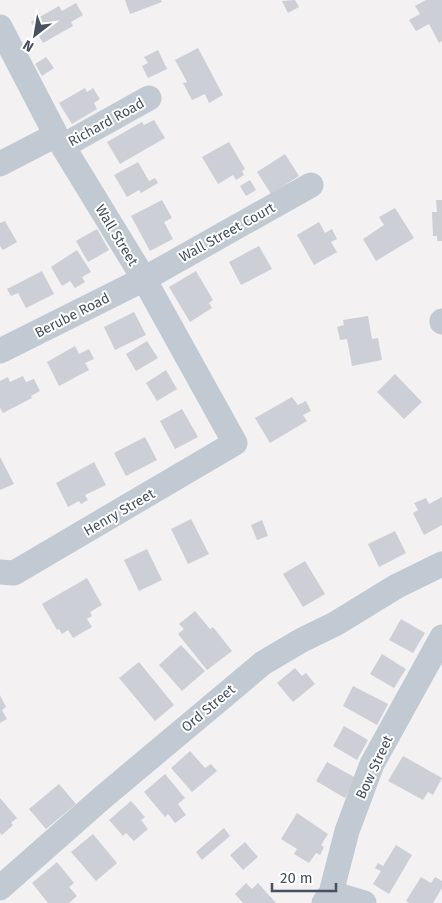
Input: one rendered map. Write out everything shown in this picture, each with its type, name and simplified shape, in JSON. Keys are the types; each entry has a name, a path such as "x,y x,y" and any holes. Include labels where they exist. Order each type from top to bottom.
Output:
{"street":[{"name":"Wall Street","path":"0,27 59,140 144,278 235,444"},
{"name":"Richard Road","path":"0,164 59,140 149,98"},
{"name":"Wall Street Court","path":"144,278 311,185"},
{"name":"Berube Road","path":"0,351 144,278"},
{"name":"Henry Street","path":"0,572 14,573 235,444"},
{"name":"Ord Street","path":"0,888 102,798 263,663 302,640 335,624 397,586 442,564"},
{"name":"Bow Street","path":"327,898 347,831 372,764 442,637"},
{"path":"327,898 364,903"}],"building":[{"path":"125,0 161,0 162,2 130,14"},
{"path":"295,0 299,7 288,13 282,1"},
{"path":"426,0 442,0 442,41 439,43 429,24 416,31 409,20 420,14 415,6"},
{"path":"76,3 83,15 71,22 73,26 43,43 31,22 59,6 62,11"},
{"path":"198,48 223,95 209,103 205,94 192,100 183,83 187,82 175,60"},
{"path":"158,50 167,69 148,78 142,66 148,63 144,57"},
{"path":"46,57 54,68 42,76 35,64"},
{"path":"85,88 87,92 93,88 100,99 94,103 97,109 72,124 59,103"},
{"path":"154,120 165,138 120,164 107,142 142,122 144,125"},
{"path":"229,142 245,169 242,171 244,175 236,180 233,175 218,184 202,157"},
{"path":"285,154 299,176 271,194 257,172"},
{"path":"138,162 149,181 155,178 158,183 141,193 139,190 127,197 114,175"},
{"path":"250,180 256,190 246,196 240,186"},
{"path":"162,200 172,218 164,222 173,239 150,251 131,216"},
{"path":"436,200 442,200 442,241 437,241 437,236 433,236 432,212 437,212"},
{"path":"395,208 414,238 376,261 363,239 384,225 379,217"},
{"path":"5,221 17,242 3,250 0,246 0,223"},
{"path":"319,222 325,233 332,229 337,239 331,242 337,252 314,265 297,235"},
{"path":"97,229 109,250 88,262 76,241"},
{"path":"259,246 272,269 241,285 229,262"},
{"path":"77,250 91,272 82,277 85,282 75,288 70,281 62,286 51,267"},
{"path":"42,271 54,294 26,308 18,293 11,296 7,289"},
{"path":"196,271 213,300 209,303 212,308 190,322 169,287"},
{"path":"134,312 146,335 115,350 104,327"},
{"path":"368,316 372,339 378,338 382,360 352,366 347,339 340,340 337,327 344,325 343,320"},
{"path":"147,341 158,358 136,371 126,354"},
{"path":"75,346 79,354 89,349 94,359 85,363 89,370 59,386 47,362"},
{"path":"166,370 177,389 157,401 146,383"},
{"path":"395,374 422,402 404,419 377,392"},
{"path":"23,376 26,382 34,379 40,391 31,396 32,398 3,413 0,408 0,381 8,377 10,382"},
{"path":"292,397 298,405 306,401 311,411 303,415 307,421 270,443 255,418"},
{"path":"182,409 198,437 175,449 160,421"},
{"path":"145,437 157,460 126,476 114,453"},
{"path":"0,457 14,484 0,490"},
{"path":"94,462 106,485 85,495 88,500 81,504 79,501 68,507 56,483"},
{"path":"442,497 442,525 424,535 413,513 418,510 414,503 426,498 429,504"},
{"path":"191,519 209,554 188,564 171,529"},
{"path":"262,520 268,536 257,540 251,525"},
{"path":"395,531 406,553 379,567 368,544"},
{"path":"147,549 162,580 139,591 124,560"},
{"path":"305,561 325,594 303,607 283,574"},
{"path":"87,578 102,605 90,612 92,616 87,619 92,627 73,638 68,630 62,634 59,629 57,630 42,604"},
{"path":"195,611 210,629 213,627 232,651 207,670 178,634 184,629 179,624"},
{"path":"401,619 425,633 413,653 389,640"},
{"path":"181,645 205,671 182,691 159,665"},
{"path":"382,654 406,669 394,688 370,674"},
{"path":"139,662 174,705 155,721 119,678"},
{"path":"295,668 302,676 306,673 315,684 293,702 277,683"},
{"path":"353,686 388,704 377,725 343,706"},
{"path":"0,695 6,707 2,710 7,719 0,723"},
{"path":"344,726 368,740 357,760 333,746"},
{"path":"190,751 205,768 211,764 217,771 192,792 171,768"},
{"path":"403,756 442,778 433,795 428,792 423,800 388,781"},
{"path":"327,762 356,778 345,798 316,781"},
{"path":"165,774 185,798 178,804 186,815 175,823 168,814 165,817 144,792"},
{"path":"59,784 76,804 46,829 29,809"},
{"path":"0,798 17,818 11,823 13,825 2,835 0,833"},
{"path":"131,801 145,817 141,820 148,829 134,841 126,833 123,836 109,820"},
{"path":"297,813 328,834 321,845 324,847 320,855 316,853 309,863 294,854 297,849 281,839"},
{"path":"224,828 230,836 202,860 196,852"},
{"path":"93,834 117,863 96,881 71,852"},
{"path":"245,842 258,857 243,870 230,855"},
{"path":"396,845 412,855 389,894 373,884 381,871 375,868 378,863 383,866"},
{"path":"57,862 74,883 69,887 77,896 69,903 48,903 32,883"},
{"path":"421,877 431,883 435,877 442,881 442,888 433,903 409,903 406,901"},
{"path":"246,883 252,889 258,883 276,903 243,903 235,894"}]}
